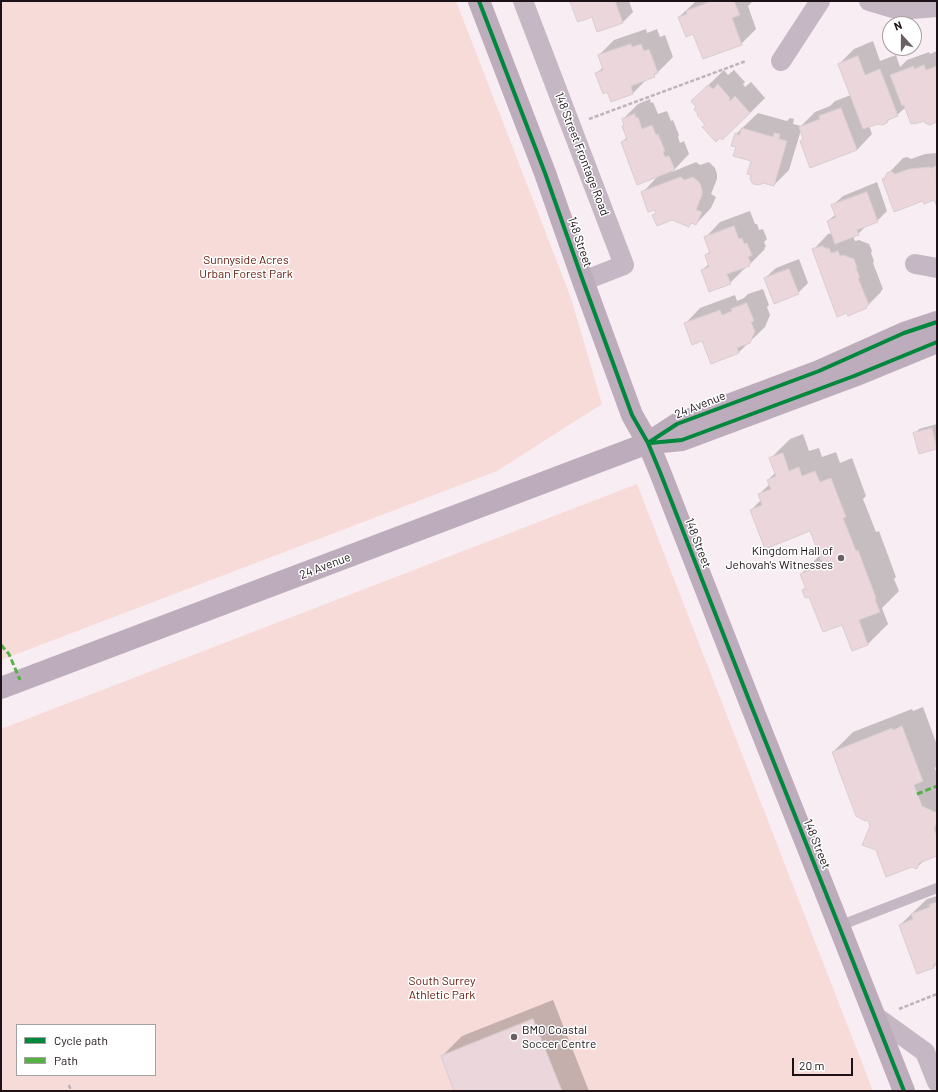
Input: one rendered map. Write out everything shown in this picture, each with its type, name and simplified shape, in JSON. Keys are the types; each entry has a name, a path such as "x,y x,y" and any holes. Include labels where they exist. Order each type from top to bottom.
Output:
{"main road":[{"name":"148 Street","path":"479,1 545,173 632,415 648,443 839,926 885,1013 904,1091"},
{"name":"24 Avenue","path":"1,688 648,443 677,424 818,370 904,333 937,322"},
{"name":"24 Avenue","path":"648,443 682,440 854,376 937,342"}],"street":[{"name":"148 Street Frontage Road","path":"523,1 624,265 583,281"},
{"path":"781,61 820,1"},
{"path":"869,1 899,10 937,7"},
{"path":"915,264 937,268"},
{"path":"885,1013 925,1052 937,1082"}],"lane":[{"path":"839,926 937,888"}],"path":[{"path":"571,125 746,61"},
{"path":"885,1013 937,994"},
{"path":"69,1085 71,1091"}],"green space":[{"name":"Sunnyside Acres Urban Forest Park","path":"1,1 456,1 571,298 602,404 497,471 1,660"},
{"name":"South Surrey Athletic Park","path":"637,484 873,1091 1,1091 1,729"}],"building":[{"path":"570,1 615,1 623,23 597,32 592,17 578,22"},
{"path":"712,1 734,1 740,15 732,18 742,45 703,59 693,34 686,37 678,17 687,14 686,11"},
{"path":"631,44 632,47 641,44 644,51 649,49 658,73 654,74 655,77 631,86 633,94 611,102 607,92 603,94 595,73 603,70 598,55"},
{"path":"858,56 865,75 880,69 898,116 888,120 887,123 882,125 878,124 863,129 838,64"},
{"path":"924,65 926,70 937,66 937,118 935,123 930,125 925,123 925,121 911,124 890,75 914,66 914,69"},
{"path":"718,84 730,98 730,101 735,96 750,113 722,140 720,138 716,142 702,127 705,125 697,115 698,114 694,109 696,107 691,101 708,85 713,89"},
{"path":"841,108 857,150 810,168 800,141 803,139 799,127 820,119 819,116"},
{"path":"635,114 636,118 638,117 642,129 652,125 656,135 658,134 665,151 663,152 665,157 669,156 675,170 637,185 621,142 627,139 622,126 624,125 622,119"},
{"path":"742,128 773,137 774,133 780,134 779,139 787,141 774,186 763,183 758,185 753,184 750,179 751,175 747,174 751,161 733,156 736,147 731,146 735,133 739,135"},
{"path":"936,166 937,204 936,205 934,200 924,204 923,201 894,212 882,179 885,178 887,173 891,171 895,174 909,169 931,168"},
{"path":"681,177 684,180 693,177 700,183 702,195 696,210 702,212 696,225 691,223 689,227 672,220 657,226 652,215 656,213 655,210 648,212 641,192"},
{"path":"867,192 878,222 857,230 859,235 835,244 827,221 836,217 831,205"},
{"path":"734,226 739,239 742,238 744,244 747,243 752,255 748,257 751,263 749,264 750,266 727,274 731,284 709,292 701,270 709,267 705,255 710,253 704,237"},
{"path":"823,246 827,249 829,248 831,253 838,251 840,256 843,255 854,259 860,278 858,278 869,305 866,306 867,308 848,316 847,313 837,317 812,249"},
{"path":"789,269 799,294 774,304 764,278"},
{"path":"747,303 754,321 751,322 755,331 750,343 737,348 739,353 711,364 702,341 692,345 684,323 720,310 722,315 732,311 731,309"},
{"path":"932,428 937,449 919,454 913,433"},
{"name":"Kingdom Hall of Jehovah's Witnesses","path":"783,453 789,471 799,467 802,476 815,471 820,482 831,478 846,517 843,518 856,551 858,550 880,612 859,620 868,645 852,651 842,625 823,632 809,597 805,598 802,590 806,589 800,574 823,565 810,531 765,549 750,510 762,505 758,494 771,489 767,480 776,476 769,458"},
{"path":"902,726 923,781 914,785 922,806 937,813 937,822 934,829 937,837 937,856 919,863 917,869 912,867 886,877 876,850 862,845 870,826 868,820 865,821 856,816 832,752 892,728 893,730"},
{"path":"937,902 937,963 933,965 934,968 917,974 899,925 913,919 911,914 930,907 929,905"},
{"name":"BMO Coastal Soccer Centre","path":"533,1019 562,1091 454,1091 441,1056"}],"marked path":[{"path":"1,645 9,654 20,680"},
{"path":"917,794 937,786"}],"cycle path":[{"path":"479,1 545,173 632,415 648,443 660,472 904,1091"},
{"path":"648,443 677,424 819,371 904,333 937,322"},
{"path":"650,443 682,440 854,376 937,342"}],"place":[{"name":"Kingdom Hall of Jehovah's Witnesses","path":"841,558"},
{"name":"BMO Coastal Soccer Centre","path":"514,1037"}]}
